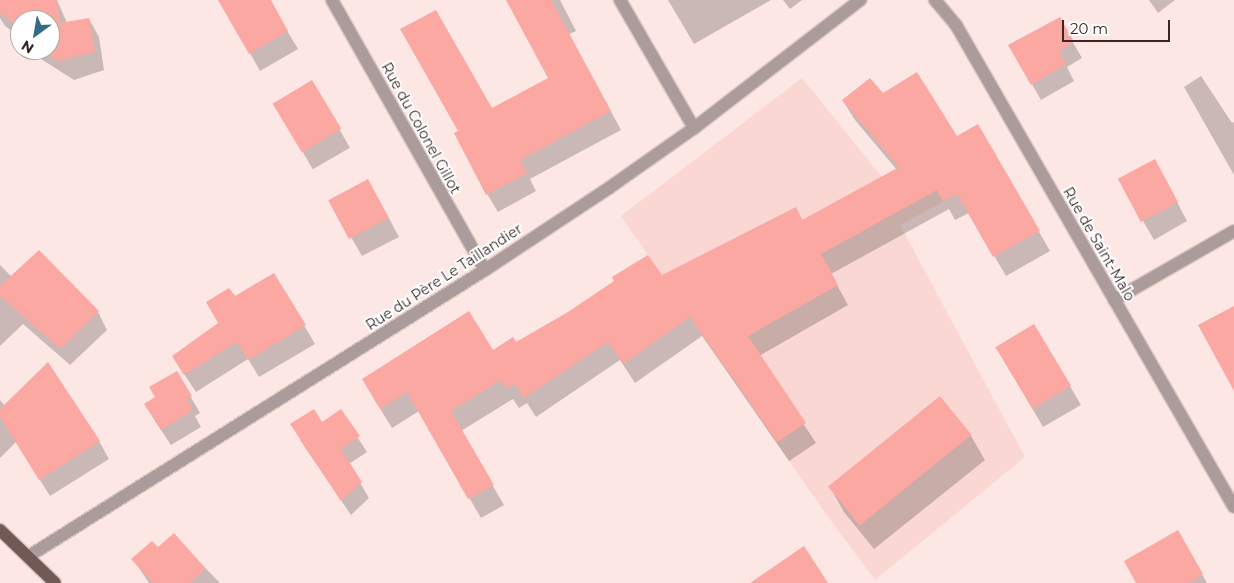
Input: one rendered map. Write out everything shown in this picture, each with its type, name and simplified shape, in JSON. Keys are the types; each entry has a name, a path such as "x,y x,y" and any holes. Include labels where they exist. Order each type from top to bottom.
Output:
{"main road":[{"path":"0,530 55,583"}],"street":[{"name":"Rue du Colonel Gillot","path":"332,0 485,270"},
{"path":"620,0 694,128"},
{"name":"Rue du Père Le Taillandier","path":"28,556 485,270 694,128 860,0"},
{"name":"Rue de Saint-Malo","path":"935,0 956,25 1234,507"},
{"path":"1114,300 1234,232"}],"shaded area":[{"path":"802,78 882,177 929,151 952,197 900,225 1025,457 875,580 823,510 621,216"}],"building":[{"path":"0,0 57,0 58,10 10,10 10,20 0,13"},
{"path":"218,0 271,0 288,31 249,54"},
{"path":"506,0 551,0 611,111 520,160 527,173 486,195 454,133 458,131 400,29 436,10 492,108 548,78"},
{"path":"1060,17 1074,42 1059,51 1066,64 1031,85 1008,45"},
{"path":"89,18 95,52 57,61 56,60 60,60 60,23"},
{"path":"917,72 957,136 978,124 1040,231 993,257 957,194 943,201 937,190 821,254 838,285 748,336 806,423 777,442 690,317 623,364 608,342 524,398 515,384 507,389 501,380 451,411 494,485 468,499 407,392 380,409 362,379 469,311 493,350 513,337 516,342 568,312 614,281 612,277 648,255 662,275 796,207 802,220 899,167 842,100 870,78 883,93"},
{"path":"312,80 341,129 302,153 273,104"},
{"path":"1155,159 1178,202 1141,222 1118,179"},
{"path":"368,179 389,218 349,239 328,200"},
{"path":"39,250 99,311 60,349 0,296 0,286"},
{"path":"274,273 306,325 248,360 237,342 184,375 172,356 218,323 206,302 229,288 235,296"},
{"path":"1234,306 1234,391 1198,325"},
{"path":"1034,324 1071,386 1033,409 995,347"},
{"path":"48,362 100,441 39,480 0,417 0,409"},
{"path":"177,371 192,396 187,399 193,410 161,430 144,404 155,397 149,387"},
{"path":"940,396 971,435 860,525 828,487"},
{"path":"314,409 322,422 341,409 360,436 341,449 362,482 341,501 290,424"},
{"path":"1178,530 1203,574 1189,583 1136,583 1124,561"},
{"path":"174,533 206,569 190,583 153,583 131,559 152,541 158,547"},
{"path":"804,546 828,583 750,583"}]}
